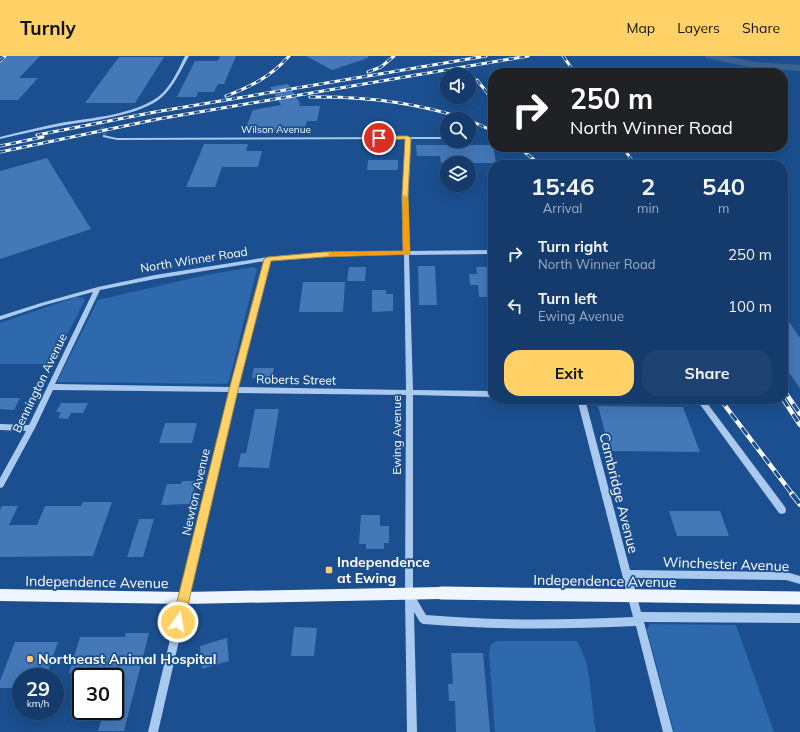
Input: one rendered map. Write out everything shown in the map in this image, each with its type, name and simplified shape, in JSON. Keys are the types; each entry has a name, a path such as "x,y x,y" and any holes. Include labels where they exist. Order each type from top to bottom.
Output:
{"main road":[{"name":"Independence Avenue","path":"0,596 184,598 441,593 800,598"}],"street":[{"path":"0,138 100,119 141,106 158,98 168,88 187,56"},
{"name":"Wilson Avenue","path":"105,136 117,139 440,138"},
{"name":"Ewing Avenue","path":"408,138 405,196 410,392 409,594 412,732"},
{"name":"North Winner Road","path":"0,318 43,304 98,289 154,277 268,259 324,254 488,252"},
{"name":"Newton Avenue","path":"153,732 233,390 268,259"},
{"name":"Bennington Avenue","path":"0,485 31,428 98,289"},
{"name":"Roberts Street","path":"51,387 488,394"},
{"name":"Cambridge Avenue","path":"583,404 668,732"},
{"path":"704,404 782,510"},
{"path":"0,427 31,428"},
{"name":"Winchester Avenue","path":"627,574 786,576 800,580"},
{"path":"409,594 423,619 465,624 579,624 638,619 800,618"}],"shaded area":[{"path":"253,267 257,269 227,384 58,382 98,300 206,275"},
{"path":"76,297 84,298 85,300 52,364 0,364 0,323"},
{"path":"649,625 736,625 774,732 674,732 647,630"},
{"path":"497,641 577,641 586,662 596,732 495,732 489,653 490,645"}],"building":[{"path":"7,56 40,56 19,78 38,78 18,100 0,100 0,63"},
{"path":"220,56 236,56 224,84 218,84 214,92 198,92 196,97 177,97 195,61 218,61"},
{"path":"306,56 368,56 368,58 332,70"},
{"path":"119,57 164,57 135,103 85,103"},
{"path":"288,84 300,103 299,106 320,106 317,121 307,121 304,131 245,130 253,110 281,105 270,87"},
{"path":"204,144 248,144 246,151 262,151 258,167 222,167 215,187 186,187"},
{"path":"416,145 440,145 440,148 476,148 476,145 488,145 488,152 494,152 496,160 488,160 488,163 476,163 476,156 417,156"},
{"path":"47,158 91,229 0,259 0,171"},
{"path":"368,160 398,160 398,170 367,170"},
{"path":"418,266 435,266 437,305 419,305"},
{"path":"349,267 366,267 365,281 347,281"},
{"path":"476,267 488,267 488,297 479,297 478,285 470,285 469,274 477,274"},
{"path":"303,282 345,282 343,312 299,312"},
{"path":"372,290 386,290 386,294 393,294 393,311 372,312"},
{"path":"788,320 800,338 800,388 788,371"},
{"path":"254,368 274,368 272,378 252,378"},
{"path":"0,398 20,398 14,410 0,409"},
{"path":"61,403 88,403 83,413 71,413 68,419 58,418 61,412 56,412"},
{"path":"598,406 683,407 700,452 610,451"},
{"path":"255,409 279,409 269,468 238,467 241,453 246,453"},
{"path":"165,423 197,423 192,443 159,443"},
{"path":"182,481 196,481 190,504 161,505 167,484 181,484"},
{"path":"83,502 112,502 93,556 0,557 0,510 2,506 18,506 9,525 37,525 45,506 81,506"},
{"path":"669,511 720,511 729,536 677,536"},
{"path":"361,515 380,515 380,526 389,526 389,543 384,543 384,549 366,549 366,544 359,544"},
{"path":"139,519 154,519 143,557 127,557"},
{"path":"294,627 317,628 314,656 291,656"},
{"path":"126,633 149,633 124,731 98,731 101,720 124,720 124,668 72,668 72,673 69,673 80,637 125,637"},
{"path":"227,638 229,661 202,669 200,646"},
{"name":"Northeast Animal Hospital","path":"15,642 58,642 49,668 12,668 12,688 0,688 0,681"},
{"path":"451,653 483,653 490,732 456,732 455,701 449,701 448,684 453,684"}],"waterway":[{"path":"710,56 754,65 800,68"}],"tunnel":[{"path":"101,121 105,136"}],"railway":[{"path":"0,61 5,56"},
{"path":"226,96 244,89 268,75 289,56"},
{"path":"368,72 381,67 394,56"},
{"path":"37,135 155,112 486,56"},
{"path":"0,152 158,119 528,56"},
{"path":"563,56 571,68"},
{"path":"477,80 488,94"},
{"path":"310,97 389,101 443,112"},
{"path":"476,123 488,129"},
{"path":"0,146 43,137"},
{"path":"525,152 534,160"},
{"path":"626,152 632,160"},
{"path":"788,396 800,414"},
{"path":"724,404 793,495"},
{"path":"786,404 800,425"},
{"path":"792,494 800,504"}],"slow traffic":[{"path":"332,254 407,253 405,197"}],"place":[{"name":"Independence at Ewing","path":"329,570"},
{"name":"Northeast Animal Hospital","path":"30,659"}],"route":[{"path":"178,622 233,390 268,259 324,254 407,253 405,196 408,138 379,138"}]}
